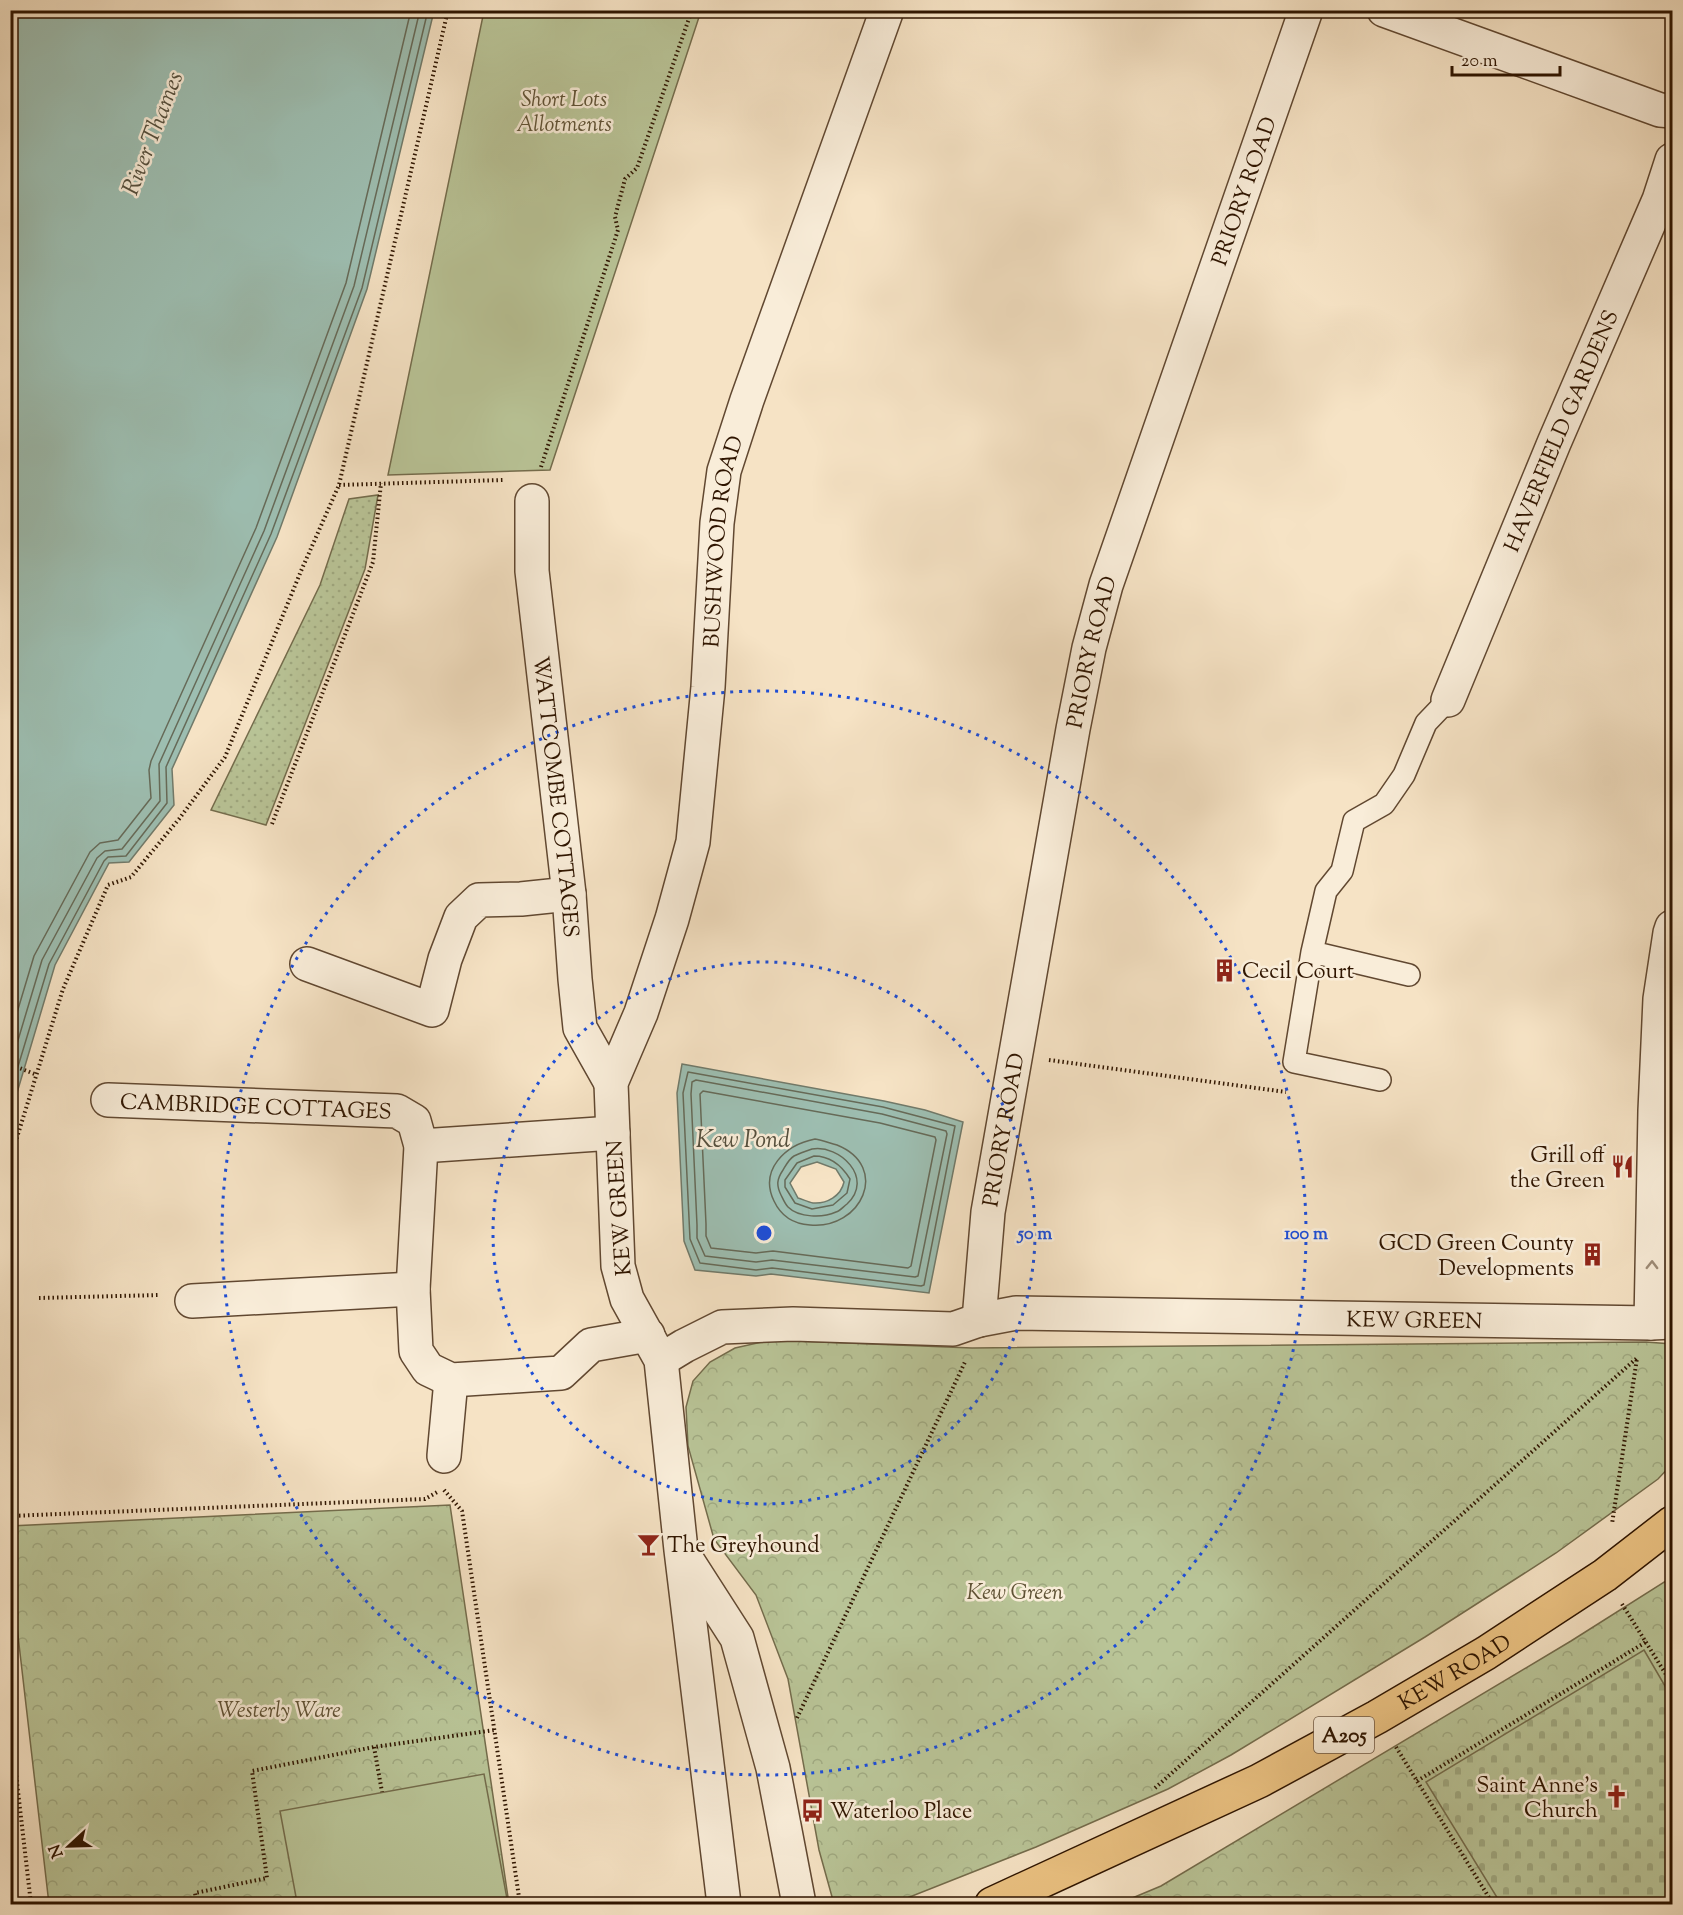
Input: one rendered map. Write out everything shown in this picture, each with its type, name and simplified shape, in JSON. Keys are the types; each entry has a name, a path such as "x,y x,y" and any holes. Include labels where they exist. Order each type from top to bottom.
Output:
{"highway":[{"name":"KEW ROAD","path":"992,1905 1259,1781 1377,1717 1486,1653 1605,1575 1672,1523"}],"street":[{"name":"BUSHWOOD ROAD","path":"611,1083 641,1012 672,919 693,842 708,687 717,523 724,471 747,400 887,10"},
{"name":"PRIORY ROAD","path":"980,1320 988,1212 1089,648 1106,585 1306,10"},
{"path":"1384,10 1660,110 1672,111"},
{"name":"HAVERFIELD GARDENS","path":"1448,700 1554,443 1659,200 1672,160"},
{"name":"WATTCOMBE COTTAGES","path":"535,490 532,571 569,894 574,979 580,1028 611,1083"},
{"path":"307,964 432,1010 445,959 461,917 479,900 569,894"},
{"path":"1662,1323 1655,1111 1660,999 1672,927"},
{"name":"KEW GREEN","path":"611,1083 618,1266 627,1299 655,1348 724,1905"},
{"name":"CAMBRIDGE COTTAGES","path":"108,1100 398,1111 414,1121 421,1146 413,1289 416,1351 428,1369 451,1380"},
{"path":"421,1146 613,1133"},
{"path":"192,1301 413,1289"},
{"name":"KEW GREEN","path":"655,1348 684,1346 722,1327 793,1324 953,1329 980,1320 1016,1313 1662,1323"},
{"path":"444,1456 451,1380 561,1373 591,1345 655,1348"},
{"name":"KEW GREEN","path":"681,1550 737,1638 773,1768 799,1905"}],"lane":[{"path":"1380,1080 1294,1062 1312,952 1326,891 1342,871 1354,821 1384,804 1404,775 1426,723 1448,700"},
{"path":"1312,952 1409,975"}],"path":[{"path":"10,1160 63,989 108,885 130,877 179,819 225,757 301,571 339,485 448,10"},
{"path":"339,485 381,483 535,490 618,230 615,217 624,179 637,168 692,10"},
{"path":"272,824 373,562 381,483"},
{"path":"1016,1055 1292,1093"},
{"path":"12,1065 37,1075"},
{"path":"39,1298 182,1294 192,1301"},
{"path":"796,1719 972,1348 980,1320"},
{"path":"1148,1794 1637,1358 1605,1575 1672,1684"},
{"path":"10,1516 425,1499 444,1489 462,1511 520,1905"},
{"path":"1417,1781 1646,1642"},
{"path":"1377,1717 1493,1905"},
{"path":"10,1722 31,1905"},
{"path":"197,1905 195,1893 267,1878 252,1771 374,1747 495,1730"},
{"path":"374,1747 382,1792"}],"green space":[{"name":"Short Lots Allotments","path":"484,11 701,11 550,470 388,475"},
{"path":"378,495 365,569 266,825 211,810 320,585 349,499"},
{"name":"Kew Green","path":"771,1340 972,1348 1646,1342 1672,1344 1672,1464 1658,1479 1556,1553 1425,1637 1231,1755 1168,1789 1036,1847 892,1904 834,1904 819,1850 788,1679 756,1595 714,1539 688,1446 686,1407 693,1381 710,1362 735,1348"},
{"name":"Westerly Ware","path":"450,1505 509,1904 49,1904 11,1575 10,1526"},
{"path":"1672,1577 1672,1904 1118,1904 1161,1886 1571,1641"},
{"path":"1644,1650 1672,1698 1672,1904 1501,1904 1426,1782"},
{"path":"484,1774 508,1904 254,1904 296,1897 280,1811"}],"water":[{"name":"River Thames","path":"15,11 434,11 367,289 277,537 172,769 174,805 129,862 109,863 55,965 11,1113 10,20"},
{"name":"Kew Pond","path":"682,1064 884,1101 925,1110 963,1122 929,1293 771,1274 756,1276 695,1270 684,1241 677,1093","holes":["817,1162 836,1169 844,1182 837,1195 823,1202 813,1203 798,1198 790,1183 801,1167"]}],"place":[{"name":"Cecil Court","path":"1224,970"},
{"name":"Grill off the Green","path":"1623,1167"},
{"name":"GCD Green County Developments","path":"1592,1255"},
{"name":"The Greyhound","path":"649,1544"},
{"name":"Saint Anne's Church","path":"1616,1797"},
{"name":"Waterloo Place","path":"812,1810"}]}
